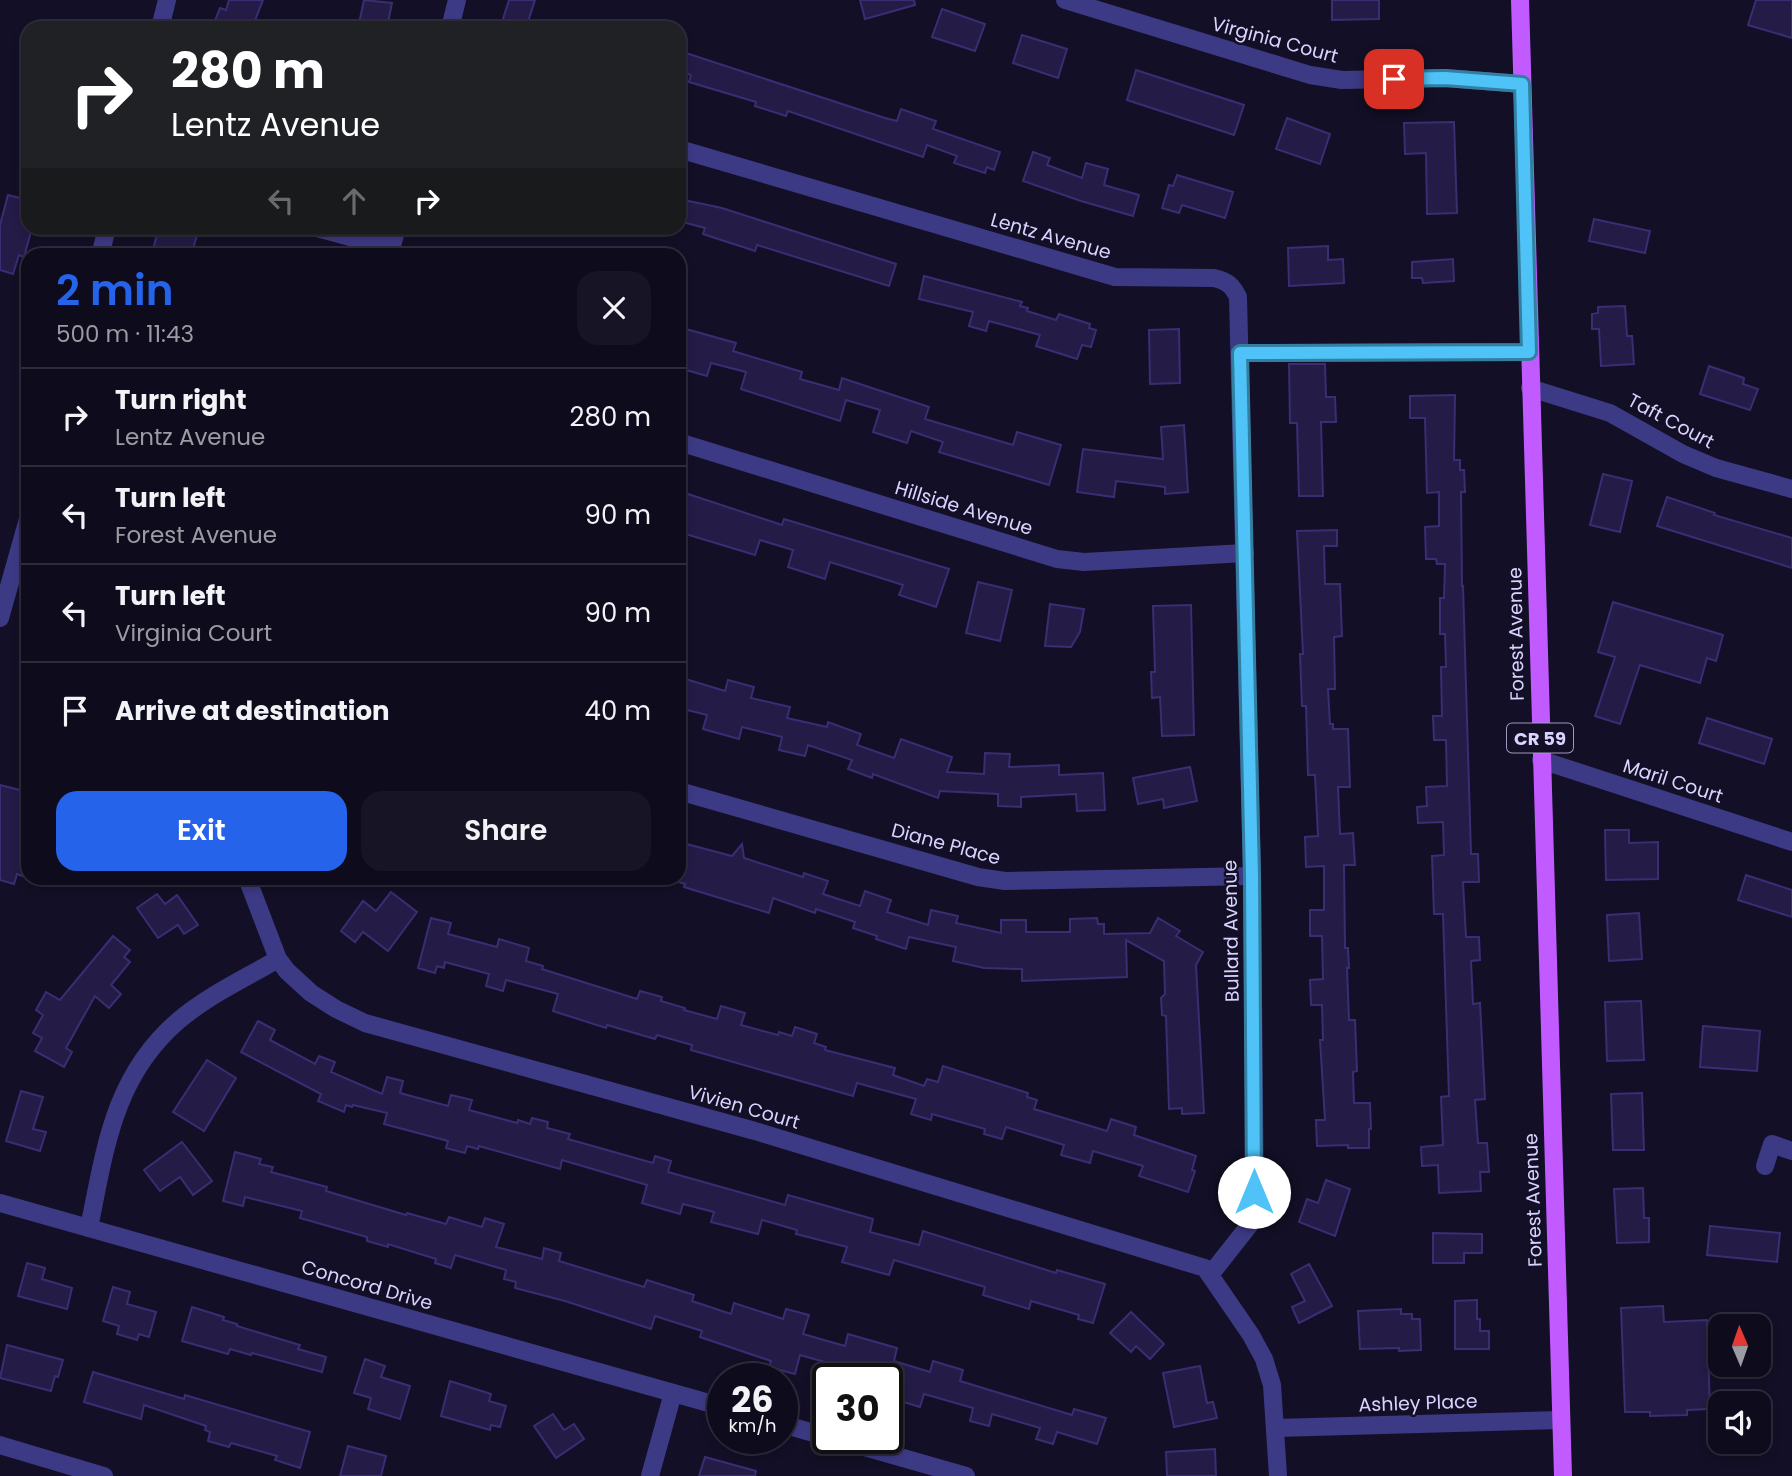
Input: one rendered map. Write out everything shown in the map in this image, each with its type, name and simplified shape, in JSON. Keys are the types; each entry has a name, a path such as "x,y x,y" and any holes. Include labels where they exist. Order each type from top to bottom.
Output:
{"main road":[{"name":"Forest Avenue","path":"1520,0 1563,1476"}],"street":[{"path":"162,21 167,0"},
{"path":"452,21 457,0"},
{"name":"Virginia Court","path":"1065,0 1310,75 1342,80 1445,78 1522,84"},
{"name":"Lentz Avenue","path":"686,151 1115,277 1214,278 1225,281 1233,287 1238,297 1240,353"},
{"path":"338,235 378,248"},
{"path":"1240,353 1529,352"},
{"name":"Bullard Avenue","path":"1210,1275 1255,1219 1252,876 1240,353"},
{"name":"Taft Court","path":"1530,388 1611,413 1683,454 1716,468 1792,489"},
{"name":"Hillside Avenue","path":"686,444 1057,559 1084,562 1245,553"},
{"path":"0,618 3,596 21,541"},
{"name":"Maril Court","path":"1541,760 1792,842"},
{"name":"Diane Place","path":"686,794 978,877 1005,881 1252,876"},
{"path":"89,1228 108,1131 135,1071 156,1043 178,1021 206,1000 278,959 250,885"},
{"name":"Vivien Court","path":"278,959 311,993 335,1010 365,1023 755,1131 1205,1268 1210,1275"},
{"path":"1765,1166 1772,1144 1792,1151"},
{"name":"Concord Drive","path":"0,1203 707,1403"},
{"path":"1210,1275 1264,1359 1272,1385 1278,1476"},
{"path":"650,1476 673,1393"},
{"name":"Ashley Place","path":"1276,1428 1561,1420"},
{"path":"0,1445 104,1476"},
{"path":"889,1454 966,1476"}],"building":[{"path":"229,0 263,0 255,21 215,21 220,8 226,10"},
{"path":"364,0 392,3 388,21 360,21"},
{"path":"509,0 535,0 528,21 502,21"},
{"path":"860,0 914,0 915,5 865,19"},
{"path":"1332,0 1379,0 1379,19 1332,20"},
{"path":"1756,0 1792,0 1792,38 1748,25"},
{"path":"942,9 985,24 975,51 932,37"},
{"path":"1022,35 1067,49 1058,78 1013,63"},
{"path":"686,53 885,118 897,121 901,109 936,121 933,129 1000,152 994,170 987,167 985,173 954,163 957,156 927,145 923,157 788,111 786,116 755,106 756,102 689,82 691,75 686,73"},
{"path":"1136,70 1244,105 1234,135 1127,100"},
{"path":"1287,118 1330,134 1320,164 1276,149"},
{"path":"1454,122 1457,213 1427,214 1426,153 1405,154 1404,123"},
{"path":"1033,152 1050,158 1047,165 1082,178 1086,163 1108,169 1104,185 1139,195 1133,216 1023,181"},
{"path":"1177,175 1233,192 1225,218 1182,205 1179,213 1162,208 1169,185 1173,186"},
{"path":"8,195 21,198 21,235 30,235 26,248 21,248 21,256 19,255 13,274 0,270 0,225"},
{"path":"686,200 722,208 896,264 889,286 757,245 755,251 703,234 705,228 686,223"},
{"path":"1594,219 1650,231 1645,253 1589,241"},
{"path":"157,235 197,235 193,248 153,248"},
{"path":"1328,246 1328,260 1343,259 1344,283 1289,286 1288,248"},
{"path":"1453,259 1454,281 1423,283 1422,278 1412,278 1412,262"},
{"path":"924,276 1022,302 1020,306 1028,308 1027,311 1056,320 1059,314 1090,324 1089,328 1096,330 1091,347 1082,345 1077,359 1036,346 1040,335 989,321 986,331 969,326 973,312 919,299"},
{"path":"1625,306 1627,336 1632,336 1634,364 1601,366 1599,329 1592,329 1592,314 1598,313 1598,307"},
{"path":"686,329 736,343 733,351 802,372 800,379 839,390 842,378 929,407 925,419 1013,445 1017,432 1061,445 1049,485 939,452 943,442 911,431 907,443 873,432 880,410 846,400 840,421 741,389 746,372 711,363 707,376 686,370"},
{"path":"1179,329 1180,383 1150,384 1149,330"},
{"path":"1289,364 1325,364 1326,397 1335,397 1336,422 1321,422 1323,496 1299,496 1297,423 1290,423"},
{"path":"1709,366 1744,378 1743,384 1758,389 1750,410 1700,394"},
{"path":"1455,395 1454,460 1460,460 1460,470 1464,470 1465,492 1461,492 1462,586 1471,854 1478,854 1479,882 1463,882 1466,937 1479,937 1480,960 1471,961 1473,1004 1480,1003 1485,1099 1475,1100 1478,1143 1487,1143 1489,1172 1480,1172 1481,1191 1439,1193 1438,1165 1422,1166 1421,1147 1443,1145 1441,1097 1449,1096 1443,914 1434,914 1432,856 1444,855 1443,822 1418,823 1417,807 1427,806 1426,787 1447,786 1446,740 1434,740 1433,716 1442,716 1441,667 1446,667 1445,634 1440,634 1440,598 1444,598 1445,564 1437,564 1436,559 1426,559 1425,527 1439,526 1439,492 1427,493 1425,418 1410,418 1410,396"},
{"path":"1184,425 1188,492 1165,494 1165,487 1116,481 1114,497 1077,492 1083,449 1163,459 1161,427"},
{"path":"1603,474 1632,481 1620,532 1590,525"},
{"path":"686,493 782,525 784,519 949,569 936,607 899,595 903,585 830,562 825,579 788,567 793,550 760,540 755,555 686,534"},
{"path":"1667,497 1715,513 1714,515 1792,538 1792,568 1657,526"},
{"path":"1337,530 1337,546 1324,546 1325,584 1340,584 1342,636 1334,637 1335,689 1328,689 1330,724 1333,724 1333,729 1348,729 1350,787 1338,787 1340,834 1353,833 1355,865 1344,865 1345,948 1348,948 1349,1020 1355,1020 1357,1071 1353,1072 1354,1103 1370,1103 1369,1148 1348,1148 1348,1145 1317,1146 1316,1120 1325,1120 1320,1040 1323,1040 1322,1005 1311,1005 1310,980 1323,979 1322,936 1310,936 1310,910 1324,910 1324,866 1306,867 1305,837 1318,836 1315,775 1308,775 1306,706 1302,706 1300,654 1303,654 1297,531"},
{"path":"978,582 1012,590 1000,641 966,633"},
{"path":"1613,602 1723,635 1716,661 1707,658 1700,683 1640,665 1620,724 1595,716 1615,657 1598,652"},
{"path":"1050,604 1084,609 1080,632 1071,647 1045,646"},
{"path":"1191,605 1194,735 1162,736 1160,697 1152,698 1151,672 1155,672 1153,606"},
{"path":"686,679 725,691 728,680 754,687 751,698 790,707 787,718 827,727 828,722 861,734 857,745 894,758 901,739 952,757 947,772 984,774 985,753 1010,754 1009,767 1059,765 1059,775 1103,773 1105,810 1077,811 1076,794 1021,797 1021,807 998,806 998,794 940,791 938,798 873,774 872,778 848,769 852,760 808,745 805,756 779,750 782,737 742,727 739,739 703,729 707,715 686,710"},
{"path":"1707,718 1772,739 1764,764 1699,743"},
{"path":"1190,767 1197,801 1164,808 1163,799 1138,804 1133,778"},
{"path":"0,785 21,790 21,875 17,874 14,884 0,880"},
{"path":"1605,830 1629,830 1629,843 1658,842 1658,879 1606,880"},
{"path":"686,844 732,856 742,844 744,858 803,877 804,873 828,881 823,894 860,906 865,891 891,900 887,912 928,925 931,910 958,916 956,923 1001,933 1001,920 1026,920 1026,932 1070,932 1070,919 1097,918 1098,924 1104,924 1104,934 1150,933 1158,918 1180,931 1176,936 1203,952 1196,965 1204,1113 1182,1114 1182,1108 1169,1109 1166,1016 1162,1015 1161,998 1165,994 1164,961 1126,940 1127,977 1022,981 1022,969 984,968 953,961 956,947 909,937 906,949 853,928 855,922 816,909 815,913 773,898 769,913 684,887"},
{"path":"1746,875 1792,890 1792,917 1738,900"},
{"path":"391,892 417,912 388,951 363,932 355,942 341,931 363,901 376,911"},
{"path":"157,894 165,904 177,895 198,925 184,934 178,925 158,938 137,908"},
{"path":"1639,913 1642,959 1609,961 1607,915"},
{"path":"431,918 451,923 448,934 497,947 499,939 529,948 526,961 543,966 542,969 637,999 640,991 662,997 661,1001 685,1008 684,1010 717,1019 721,1006 745,1013 741,1025 778,1035 779,1032 792,1036 795,1027 817,1034 814,1043 826,1047 825,1050 895,1068 893,1075 924,1086 927,1079 938,1082 943,1066 1028,1093 1027,1097 1037,1100 1034,1109 1107,1131 1111,1119 1136,1127 1134,1135 1196,1156 1192,1170 1195,1171 1188,1192 1139,1176 1143,1166 1093,1151 1090,1163 1061,1155 1064,1145 1006,1127 1002,1139 984,1134 985,1129 932,1114 931,1120 911,1114 916,1099 857,1083 853,1096 691,1050 692,1045 657,1035 655,1039 607,1025 606,1028 553,1011 558,994 506,980 503,991 486,986 489,974 445,962 444,968 437,966 435,973 418,968"},
{"path":"113,936 130,950 124,957 130,962 111,985 121,994 109,1008 95,996 66,1048 72,1052 64,1067 35,1051 42,1038 33,1033 43,1015 36,1010 46,992 60,1000"},
{"path":"1641,1001 1644,1060 1607,1061 1605,1002"},
{"path":"258,1021 275,1030 270,1040 315,1064 319,1056 335,1062 331,1072 382,1094 387,1077 403,1081 400,1093 448,1106 451,1095 472,1100 469,1110 517,1123 518,1120 530,1124 532,1118 548,1122 547,1128 570,1134 568,1139 653,1163 655,1156 671,1161 668,1172 785,1205 788,1195 873,1219 870,1232 919,1245 923,1231 1056,1273 1057,1270 1105,1284 1093,1323 1078,1319 1079,1315 1031,1301 1029,1309 983,1295 985,1287 894,1260 889,1275 842,1262 847,1247 796,1234 797,1230 762,1220 758,1234 711,1222 714,1212 683,1204 680,1214 642,1203 647,1185 562,1160 560,1169 479,1146 478,1149 467,1146 465,1153 446,1148 448,1141 384,1124 387,1113 353,1105 346,1105 344,1112 318,1101 321,1094 241,1052"},
{"path":"1703,1026 1760,1031 1757,1071 1700,1067"},
{"path":"207,1060 236,1078 204,1131 173,1112"},
{"path":"21,1091 43,1097 33,1129 46,1132 40,1151 6,1141"},
{"path":"1642,1093 1644,1150 1613,1150 1611,1094"},
{"path":"182,1142 212,1181 193,1195 180,1177 160,1191 144,1170"},
{"path":"235,1152 261,1159 259,1164 273,1167 271,1172 327,1187 326,1191 406,1215 407,1213 446,1224 449,1217 482,1227 485,1218 504,1224 496,1247 542,1259 544,1248 561,1253 559,1261 644,1287 647,1280 694,1295 692,1301 731,1314 734,1303 783,1319 786,1309 809,1315 803,1334 845,1346 848,1334 897,1348 894,1361 901,1363 828,1363 800,1355 798,1363 770,1363 771,1361 700,1337 702,1331 655,1316 651,1329 515,1288 516,1282 504,1279 506,1270 455,1255 451,1268 435,1263 436,1259 388,1244 388,1247 367,1241 367,1237 300,1218 302,1211 245,1197 243,1206 223,1201"},
{"path":"1326,1180 1350,1189 1335,1236 1299,1222 1307,1199 1318,1203"},
{"path":"1643,1188 1644,1218 1649,1218 1649,1242 1617,1243 1614,1189"},
{"path":"1710,1226 1780,1233 1777,1262 1707,1255"},
{"path":"1433,1233 1482,1234 1482,1253 1464,1253 1464,1263 1433,1263"},
{"path":"27,1263 45,1268 42,1279 72,1288 67,1309 18,1296"},
{"path":"1309,1264 1332,1306 1299,1323 1292,1307 1305,1301 1291,1274"},
{"path":"113,1287 130,1292 127,1304 156,1312 149,1337 139,1334 137,1340 117,1334 119,1326 103,1321"},
{"path":"1477,1300 1477,1319 1480,1319 1480,1331 1489,1331 1489,1349 1455,1349 1455,1301"},
{"path":"1663,1306 1664,1322 1707,1320 1708,1409 1687,1410 1687,1415 1650,1416 1650,1412 1625,1412 1621,1308"},
{"path":"192,1307 224,1317 223,1320 237,1326 300,1345 298,1349 326,1357 322,1372 252,1353 251,1355 230,1349 228,1354 182,1341"},
{"path":"1401,1309 1401,1314 1412,1314 1412,1319 1420,1319 1421,1350 1360,1349 1358,1311"},
{"path":"1131,1312 1164,1344 1150,1359 1136,1346 1131,1352 1110,1333"},
{"path":"7,1345 63,1360 51,1391 0,1378"},
{"path":"365,1359 385,1366 381,1377 410,1386 400,1419 368,1409 371,1398 354,1393"},
{"path":"933,1361 963,1370 960,1381 1072,1415 1074,1409 1106,1418 1097,1444 1057,1432 1053,1444 1036,1439 1040,1428 992,1414 989,1426 970,1421 973,1408 924,1394 920,1407 903,1402 903,1364 930,1372"},
{"path":"1200,1366 1207,1403 1213,1402 1217,1418 1174,1427 1163,1373"},
{"path":"93,1372 184,1399 185,1395 310,1432 300,1468 275,1460 277,1456 231,1443 229,1447 208,1441 210,1432 205,1430 206,1426 144,1405 141,1419 84,1402"},
{"path":"450,1381 491,1394 489,1401 506,1406 500,1427 491,1425 490,1430 441,1416"},
{"path":"553,1414 564,1430 574,1424 584,1439 556,1458 534,1426"},
{"path":"348,1446 386,1456 381,1476 340,1476"},
{"path":"1215,1449 1216,1476 1167,1476 1166,1452"},
{"path":"705,1457 756,1471 755,1476 699,1476"}],"route":[{"path":"1254,1192 1252,876 1240,353 1529,352 1522,84 1445,78 1394,79"}]}
